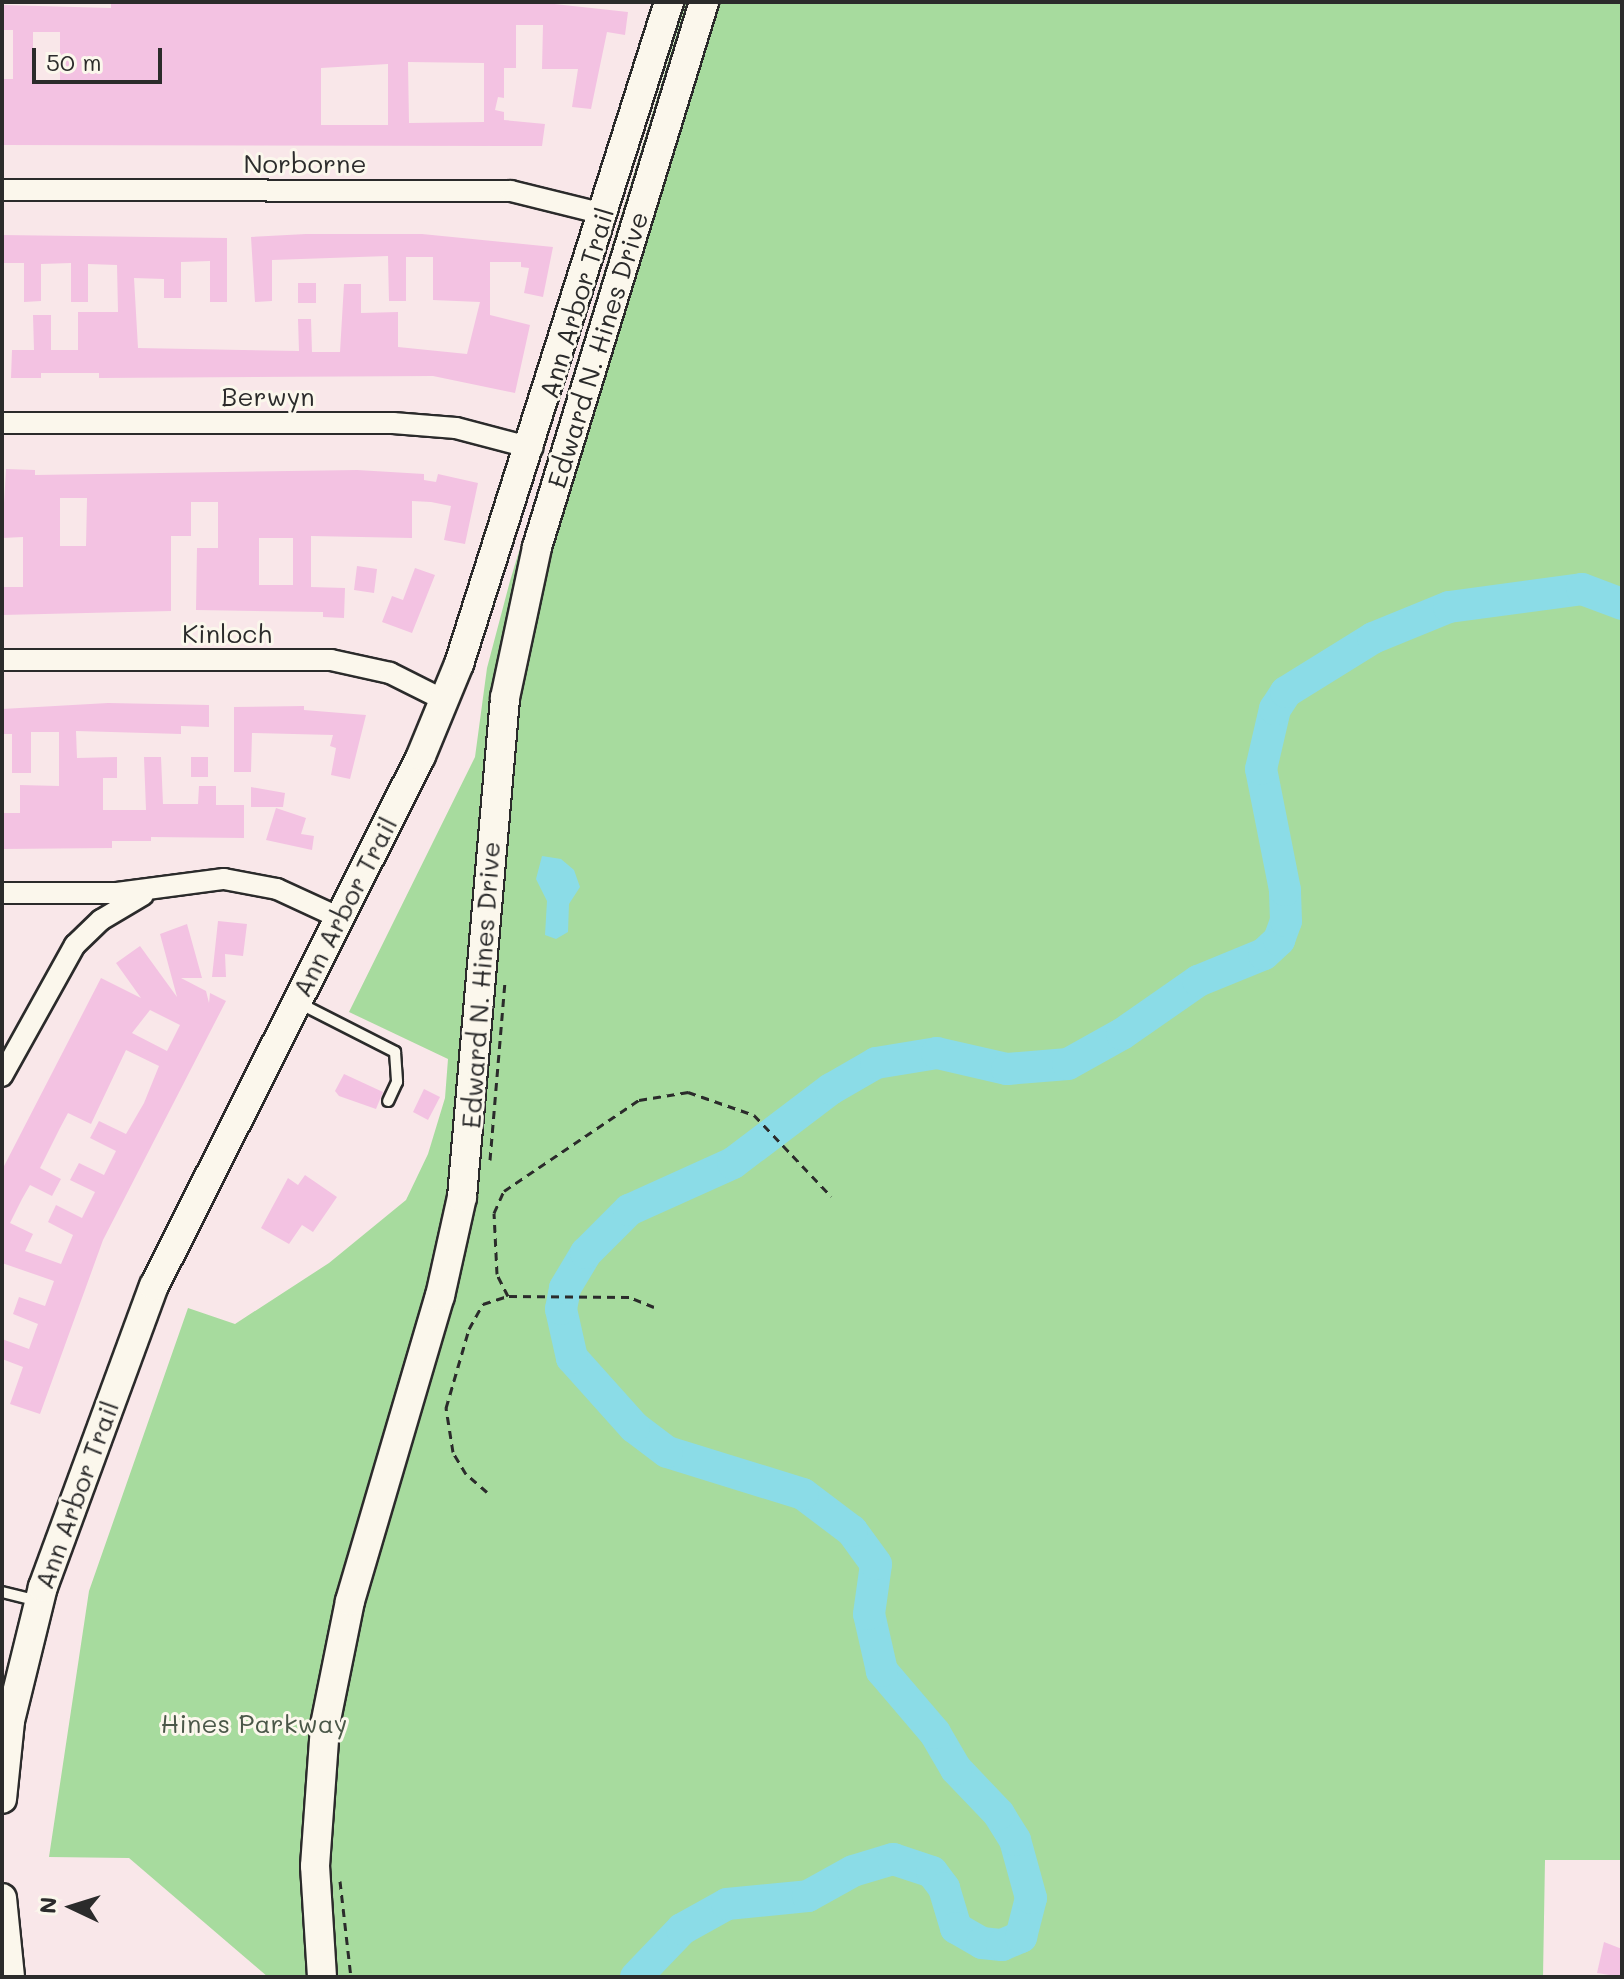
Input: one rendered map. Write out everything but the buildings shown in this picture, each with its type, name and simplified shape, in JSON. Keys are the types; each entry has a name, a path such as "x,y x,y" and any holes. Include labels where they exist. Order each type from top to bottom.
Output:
{"street":[{"name":"Ann Arbor Trail","path":"2,1799 4,1745 39,1601 154,1286 340,918 444,700 532,448 669,2"},
{"name":"Edward N. Hines Drive","path":"322,1977 315,1866 325,1725 350,1601 440,1296 462,1197 505,698 537,547 704,2"},
{"name":"Norborne","path":"2,190 477,189 552,198 604,214"},
{"name":"Berwyn","path":"2,423 408,424 479,432 532,448"},
{"name":"Kinloch","path":"2,660 331,660 390,673 444,700"},
{"path":"2,893 117,893 201,878 248,881 340,918"},
{"path":"2,1076 75,945 116,909 161,887"},
{"path":"2,1898 10,1977"}],"lane":[{"path":"298,1002 395,1052 397,1082 388,1101"},
{"path":"2,1592 39,1601"}],"path":[{"path":"508,1296 497,1274 494,1213 504,1191 639,1100 688,1092 754,1115 831,1196"},
{"path":"487,1492 466,1474 453,1452 446,1408 469,1329 483,1304 508,1296 585,1296 629,1297 654,1307"}],"green space":[{"name":"Hines Parkway","path":"686,2 1622,2 1622,1860 1545,1860 1543,1977 268,1977 129,1858 49,1857 89,1591 188,1308 235,1324 329,1263 406,1200 428,1154 445,1098 448,1059 349,1012 475,757 487,668 510,581"}],"water":[{"path":"542,856 561,859 574,870 580,887 569,904 568,932 556,939 545,935 547,901 536,879"}],"waterway":[{"path":"636,1977 682,1929 727,1904 808,1896 853,1871 893,1859 932,1872 944,1888 956,1928 982,1943 1002,1945 1021,1937 1031,1898 1015,1840 999,1814 956,1769 935,1733 882,1671 869,1614 876,1564 852,1531 803,1494 667,1452 634,1427 572,1358 561,1309 565,1288 586,1253 629,1210 733,1163 831,1089 876,1063 937,1053 1007,1069 1068,1064 1122,1034 1198,981 1264,954 1279,940 1286,921 1285,890 1261,769 1275,709 1286,692 1373,638 1449,607 1582,589 1622,604"}]}
